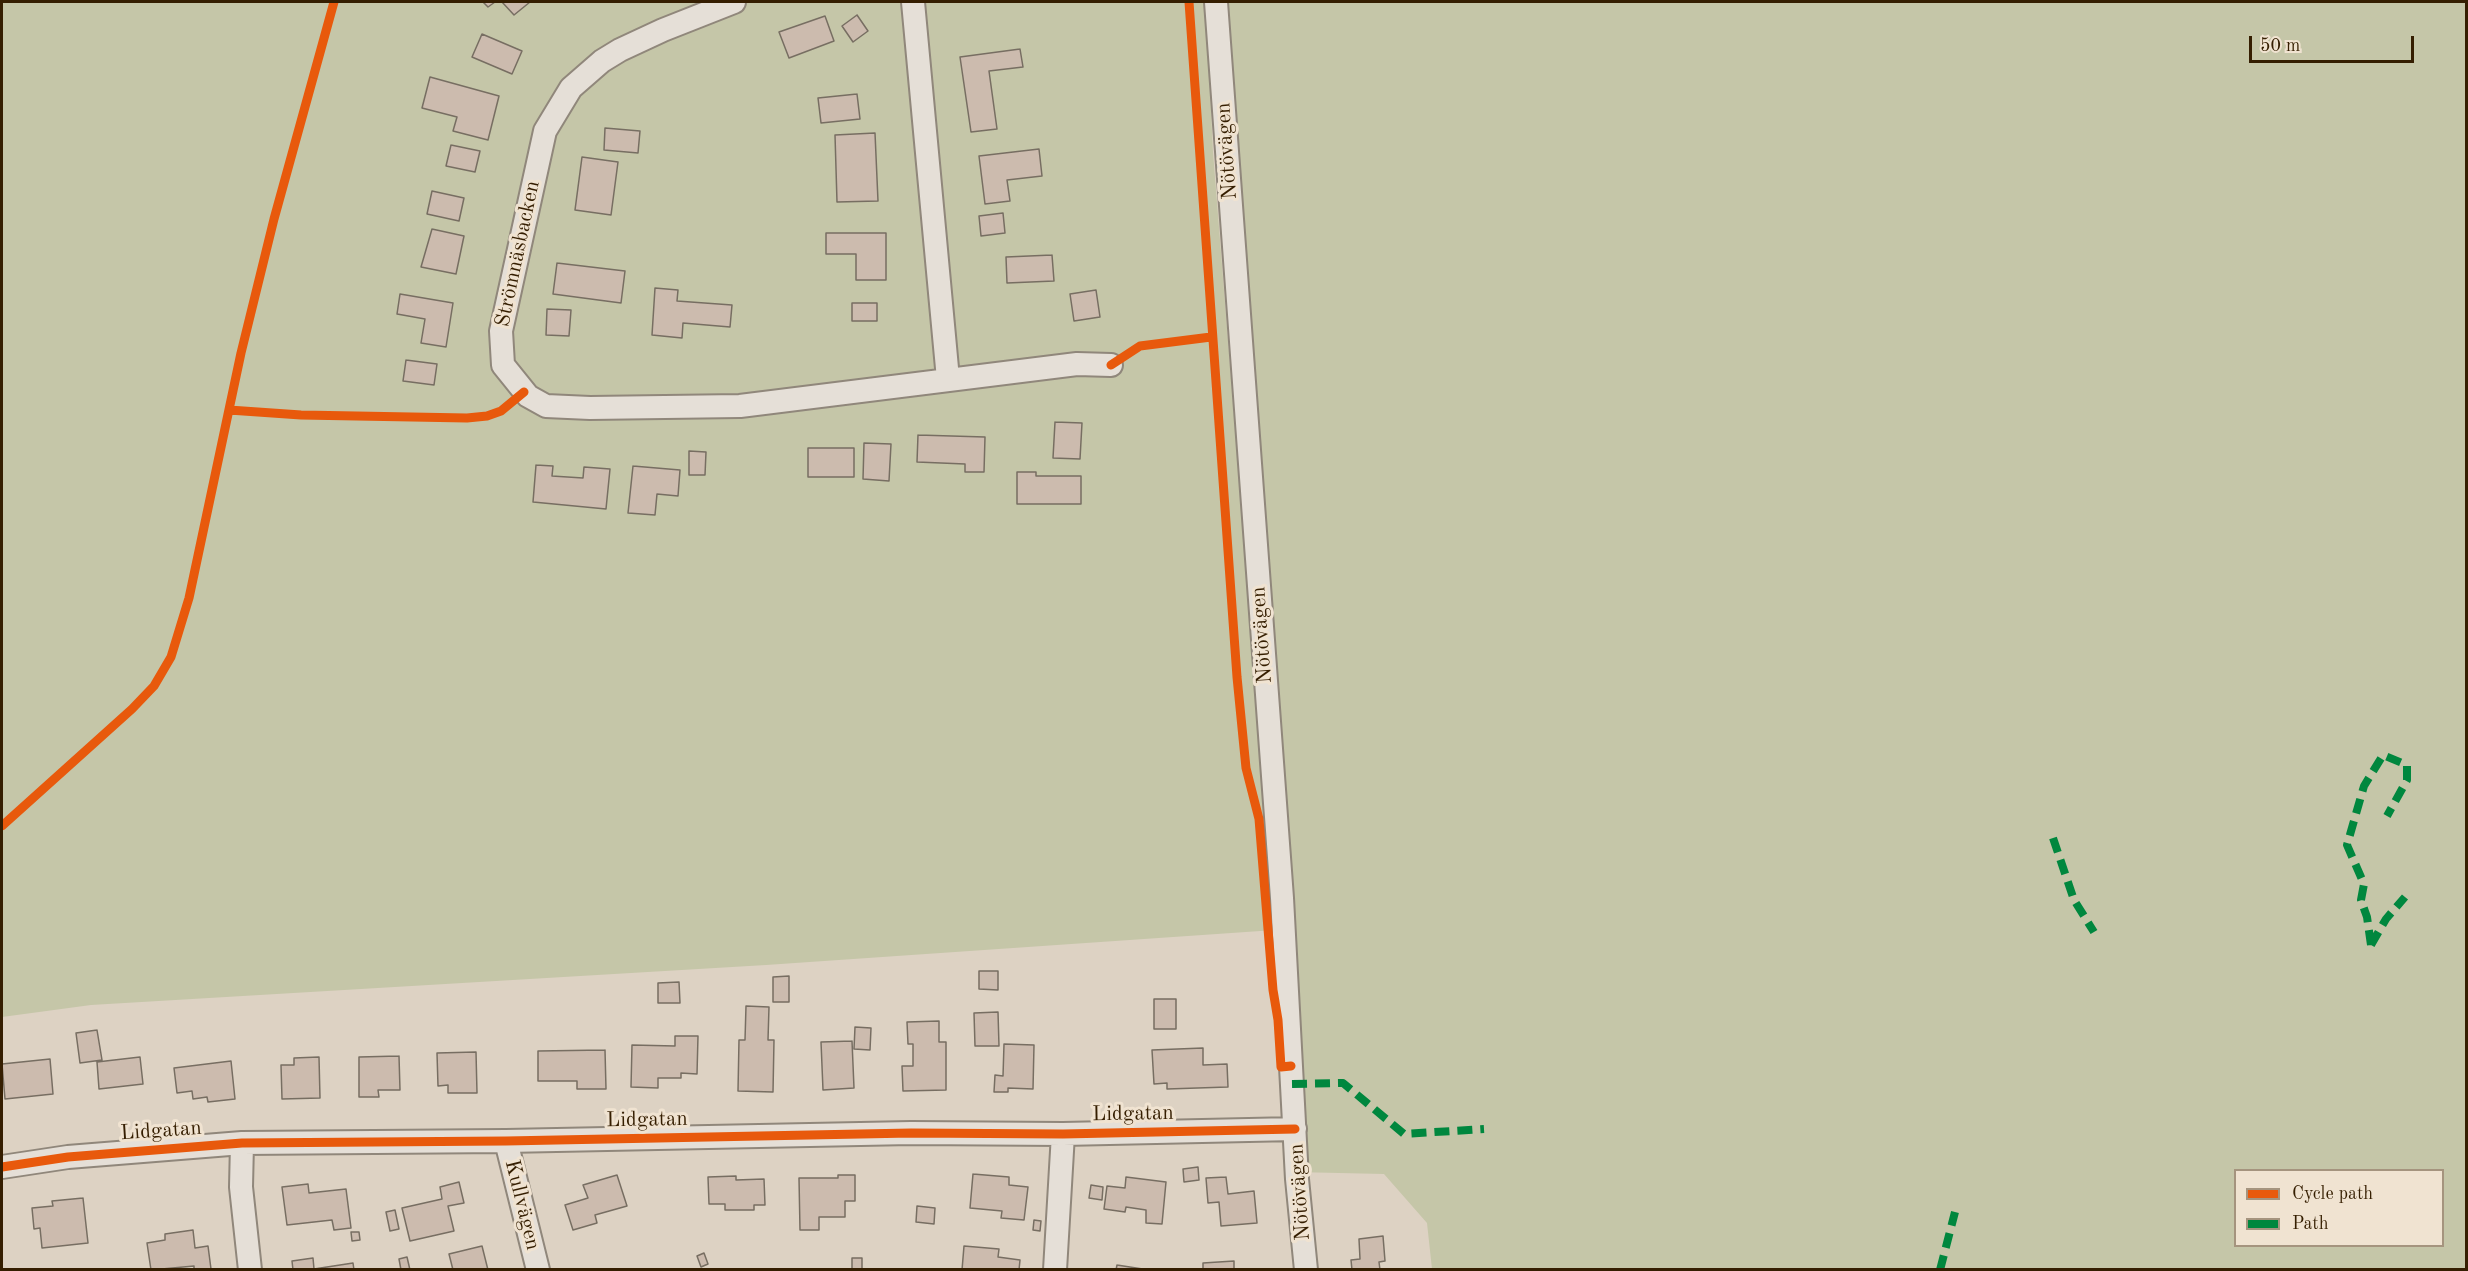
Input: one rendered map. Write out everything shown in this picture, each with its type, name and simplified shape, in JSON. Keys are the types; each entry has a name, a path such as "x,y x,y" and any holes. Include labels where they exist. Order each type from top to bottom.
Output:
{"street":[{"name":"Strömnäsbacken","path":"734,2 620,50 583,76 557,108 545,131 538,156 501,331 503,365 528,396 546,406 590,408 740,406 1077,364 1112,365"},
{"path":"913,2 948,379"},
{"name":"Nötövägen","path":"1216,2 1282,898 1295,1129 1306,1269"},
{"name":"Lidgatan","path":"2,1167 68,1157 242,1143 506,1141 911,1133 1063,1134 1295,1129"},
{"path":"1055,1269 1063,1134"},
{"name":"Kullvägen","path":"506,1141 538,1269"},
{"path":"242,1143 241,1187 249,1269"}],"green space":[{"path":"2,2 1206,2 1213,152 1275,930 766,965 91,1005 2,1017"},
{"path":"1227,2 2466,2 2466,1269 1432,1269 1427,1223 1384,1174 1294,1172"}],"building":[{"path":"483,2 495,2 488,7"},
{"path":"502,2 530,2 514,15"},
{"path":"857,15 868,31 853,42 842,26"},
{"path":"825,16 834,41 789,58 779,32"},
{"path":"482,34 522,51 512,74 472,57"},
{"path":"1020,49 1023,67 989,71 997,129 971,132 960,57"},
{"path":"430,77 499,96 488,140 453,131 457,117 422,108"},
{"path":"857,94 860,119 821,123 818,98"},
{"path":"605,128 640,131 638,153 604,150"},
{"path":"875,133 878,201 837,202 835,135"},
{"path":"451,145 480,151 475,172 446,166"},
{"path":"1039,149 1042,176 1007,180 1010,201 985,204 979,156"},
{"path":"582,157 618,162 611,215 575,210"},
{"path":"432,191 464,198 459,221 427,214"},
{"path":"1003,213 1005,233 981,236 979,216"},
{"path":"432,229 464,236 456,274 421,267"},
{"path":"826,233 886,233 886,280 856,280 856,254 826,254"},
{"path":"1052,255 1054,281 1007,283 1006,257"},
{"path":"557,263 625,271 621,303 553,294"},
{"path":"655,288 678,290 677,301 732,305 730,327 683,323 682,338 652,335"},
{"path":"1096,290 1100,317 1074,321 1070,294"},
{"path":"400,294 453,303 446,347 421,343 425,319 397,314"},
{"path":"852,303 877,303 877,321 852,321"},
{"path":"547,309 571,310 569,336 546,335"},
{"path":"406,360 437,364 434,385 403,381"},
{"path":"1055,422 1082,423 1080,459 1053,458"},
{"path":"918,435 985,437 984,472 965,472 965,464 917,462"},
{"path":"864,443 891,444 889,481 863,479"},
{"path":"808,448 854,448 854,477 808,477"},
{"path":"689,451 706,452 705,475 689,475"},
{"path":"536,465 553,466 552,476 583,478 584,467 610,469 606,509 533,502"},
{"path":"633,466 680,470 678,496 657,494 655,515 628,513"},
{"path":"1017,472 1036,472 1036,476 1081,476 1081,504 1017,504"},
{"path":"979,971 998,971 998,990 979,989"},
{"path":"789,976 789,1002 773,1002 773,977"},
{"path":"679,982 680,1003 658,1003 658,983"},
{"path":"1154,999 1176,999 1176,1029 1154,1029"},
{"path":"746,1006 769,1007 768,1040 774,1040 773,1092 738,1091 739,1040 745,1040"},
{"path":"998,1012 999,1046 975,1046 974,1013"},
{"path":"939,1021 939,1042 946,1042 946,1090 903,1091 902,1066 913,1066 913,1044 908,1044 907,1022"},
{"path":"855,1027 871,1028 870,1050 854,1049"},
{"path":"97,1030 102,1060 80,1063 76,1033"},
{"path":"675,1036 698,1036 697,1074 681,1073 681,1078 658,1078 658,1088 631,1087 632,1045 675,1046"},
{"path":"852,1041 854,1088 823,1090 821,1042"},
{"path":"1004,1044 1034,1045 1033,1089 1008,1088 1008,1092 994,1092 995,1075 1003,1076"},
{"path":"1203,1048 1203,1065 1227,1064 1228,1087 1167,1089 1167,1083 1154,1084 1152,1050"},
{"path":"605,1050 606,1089 577,1089 577,1081 538,1081 538,1051"},
{"path":"476,1052 477,1093 448,1093 448,1085 438,1086 437,1053"},
{"path":"399,1056 400,1090 378,1090 379,1097 359,1097 359,1057"},
{"path":"140,1057 143,1084 99,1089 97,1062"},
{"path":"319,1057 320,1098 282,1099 281,1065 294,1065 294,1058"},
{"path":"50,1059 53,1094 5,1099 2,1064"},
{"path":"231,1061 235,1099 208,1102 207,1097 193,1099 192,1091 177,1093 174,1068"},
{"path":"1198,1167 1199,1180 1184,1182 1183,1169"},
{"path":"973,1174 1009,1177 1009,1185 1028,1187 1024,1220 1001,1218 1002,1211 970,1208"},
{"path":"617,1175 627,1206 595,1215 597,1223 573,1230 565,1205 588,1198 583,1185"},
{"path":"838,1175 855,1175 855,1201 845,1201 845,1217 819,1217 819,1230 800,1230 799,1178 838,1178"},
{"path":"736,1176 736,1180 764,1179 765,1205 754,1205 754,1210 725,1210 725,1204 709,1204 708,1177"},
{"path":"1126,1177 1166,1182 1162,1224 1146,1223 1146,1210 1126,1207 1125,1212 1104,1209 1107,1186 1125,1188"},
{"path":"1226,1177 1228,1194 1254,1191 1257,1223 1221,1226 1219,1202 1208,1203 1206,1178"},
{"path":"459,1182 464,1203 448,1206 454,1231 410,1241 402,1208 442,1199 440,1187"},
{"path":"308,1184 309,1193 346,1189 351,1228 334,1230 332,1220 287,1225 282,1187"},
{"path":"1091,1185 1103,1187 1102,1200 1089,1198"},
{"path":"83,1198 88,1243 42,1248 40,1228 34,1229 32,1208 53,1206 52,1201"},
{"path":"917,1206 935,1208 934,1224 916,1222"},
{"path":"395,1210 399,1229 390,1231 386,1212"},
{"path":"1034,1220 1041,1221 1040,1231 1033,1230"},
{"path":"193,1230 195,1248 208,1246 211,1269 194,1270 194,1266 151,1270 147,1243 165,1240 165,1234"},
{"path":"351,1232 359,1232 360,1240 352,1241"},
{"path":"1383,1236 1385,1261 1379,1262 1380,1270 1352,1270 1351,1260 1360,1259 1359,1239"},
{"path":"482,1246 488,1270 453,1270 449,1254"},
{"path":"964,1246 999,1249 998,1257 1020,1260 1019,1270 962,1270"},
{"path":"704,1253 708,1264 701,1267 697,1256"},
{"path":"407,1257 410,1270 401,1270 399,1259"},
{"path":"313,1258 314,1269 353,1263 354,1270 293,1270 292,1261"},
{"path":"852,1258 862,1258 862,1269 852,1269"},
{"path":"1234,1261 1234,1270 1203,1270 1203,1263"},
{"path":"1117,1265 1149,1270 1116,1270"}],"marked path":[{"path":"2371,945 2367,917 2361,900 2364,884 2347,845 2364,786 2383,755 2407,765 2407,780 2387,816"},
{"path":"2053,838 2074,900 2094,932"},
{"path":"2371,945 2386,919 2405,897"},
{"path":"1292,1084 1343,1083 1404,1134 1484,1129"},
{"path":"1940,1270 1955,1212"}],"cycle path":[{"path":"2,826 132,709 154,686 171,657 189,598 241,353 274,219 334,2"},
{"path":"1189,2 1237,677 1246,768 1259,819 1281,1067 1291,1066"},
{"path":"1111,365 1140,346 1211,337"},
{"path":"229,410 301,415 467,418 487,416 501,411 524,392"},
{"path":"2,1167 68,1157 242,1143 506,1141 911,1133 1063,1134 1295,1129"}]}
